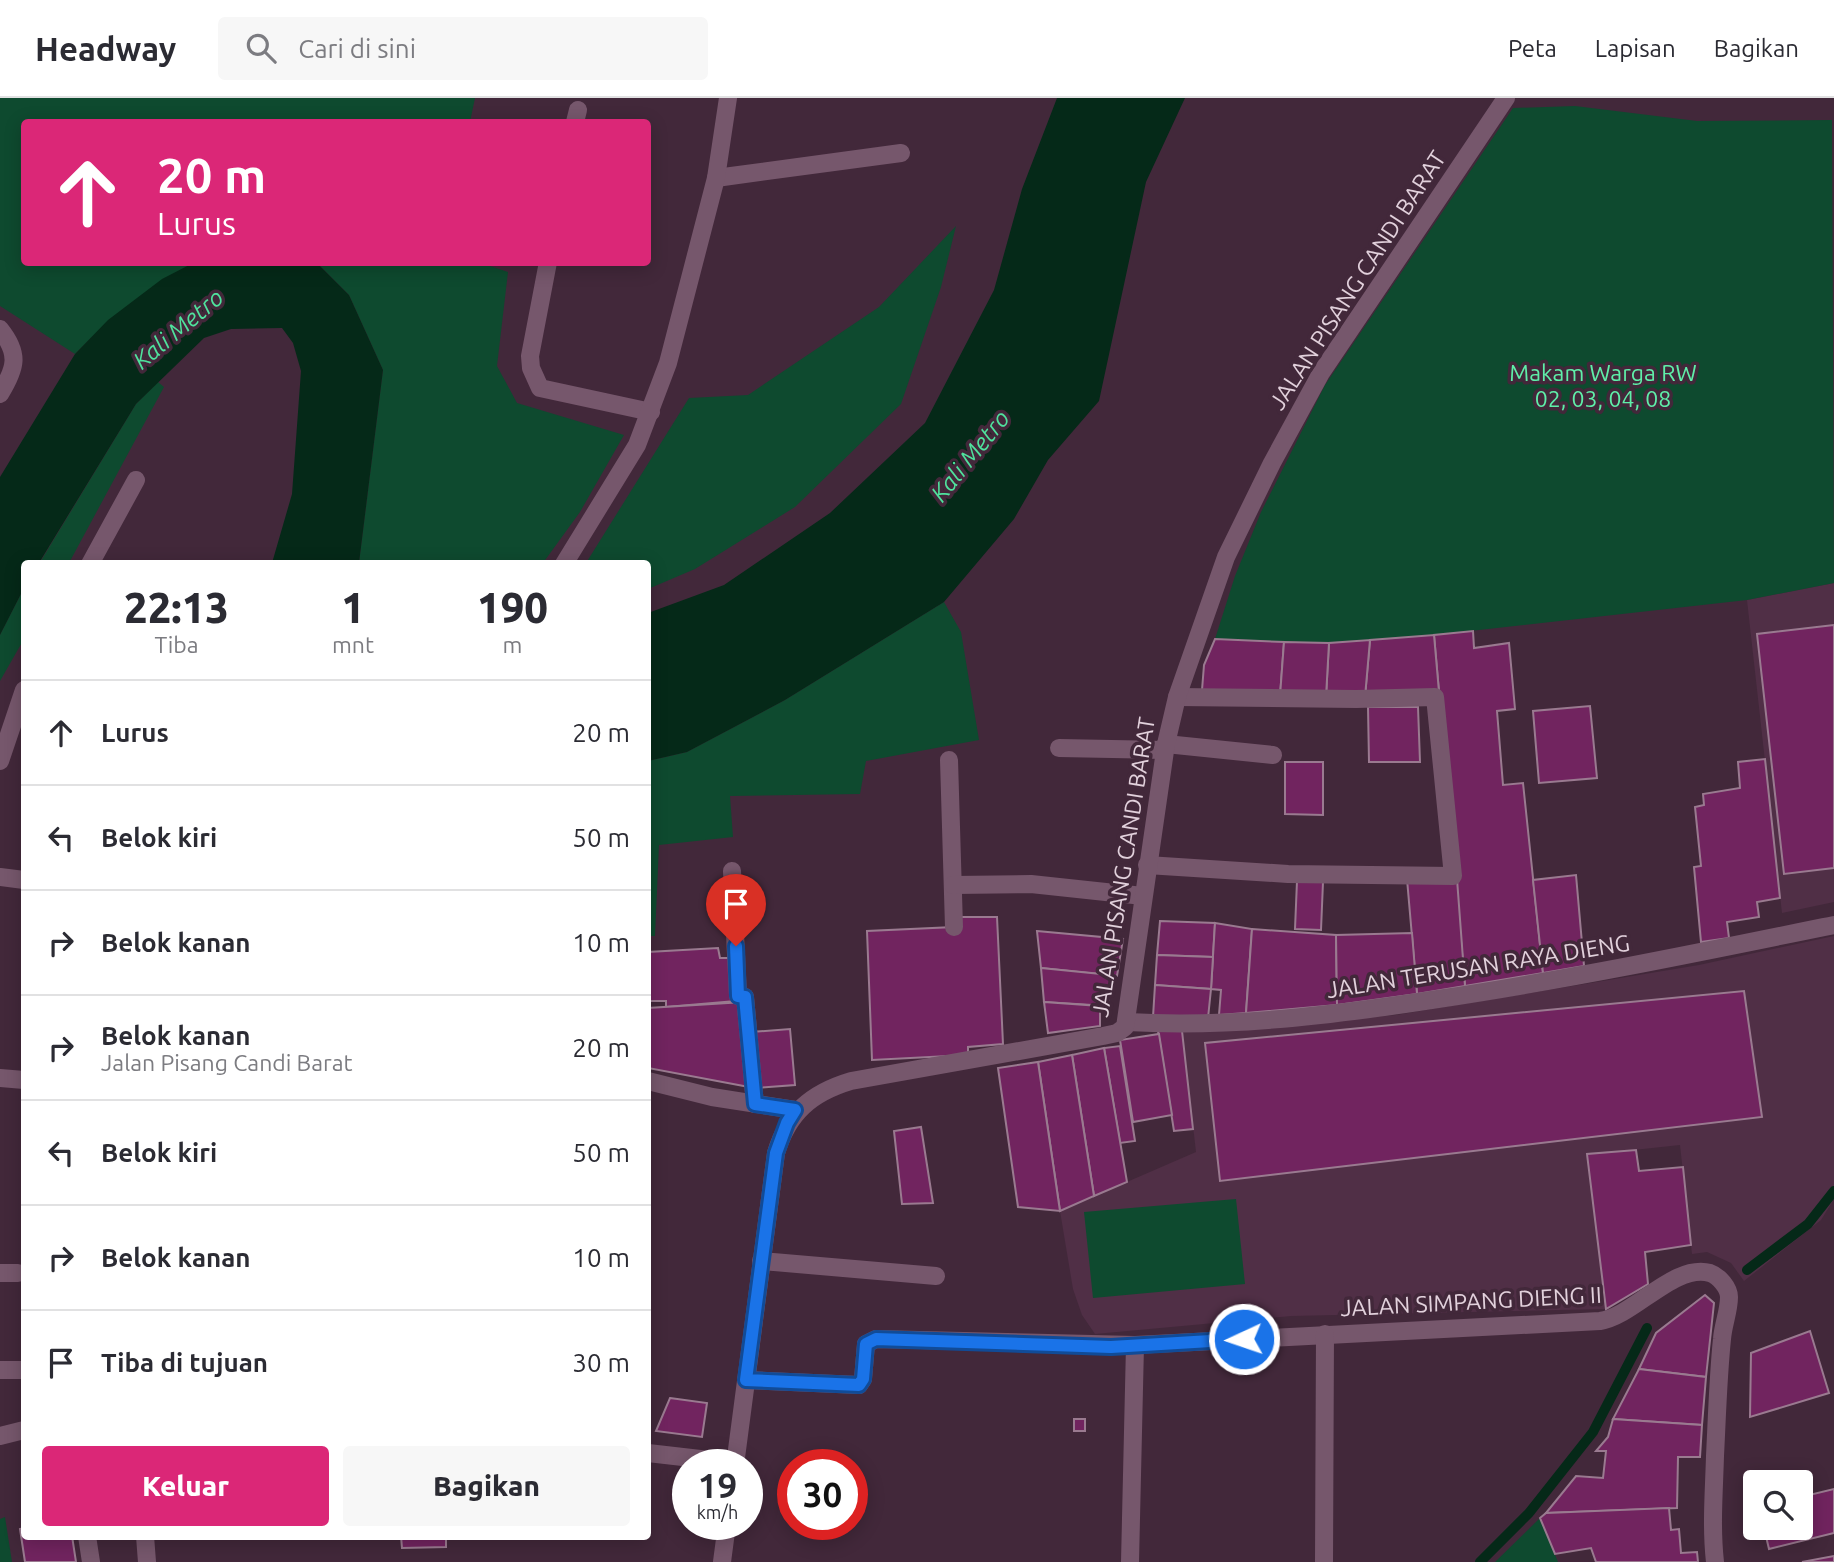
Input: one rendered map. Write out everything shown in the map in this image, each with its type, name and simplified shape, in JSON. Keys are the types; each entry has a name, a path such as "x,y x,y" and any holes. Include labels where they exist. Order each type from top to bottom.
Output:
{"street":[{"path":"567,560 620,477 651,412 668,363 716,178 728,98"},
{"name":"JALAN PISANG CANDI BARAT","path":"795,1110 833,1086 956,1060 1116,1033 1127,1022 1165,747 1177,696 1226,557 1272,463 1321,373 1506,98"},
{"path":"716,178 901,153"},
{"path":"547,266 530,356 531,368 540,388 651,412"},
{"path":"0,329 10,343 14,360 13,371 0,394"},
{"path":"92,560 136,480"},
{"path":"1147,866 1288,874 1452,876 1435,697 1343,699 1177,696"},
{"path":"0,761 21,699"},
{"path":"1059,748 1165,747 1273,754"},
{"path":"949,761 954,927"},
{"path":"732,871 738,996 745,997 755,1104"},
{"path":"0,877 21,880"},
{"path":"953,885 1031,884 1143,896"},
{"name":"JALAN TERUSAN RAYA DIENG","path":"1127,1022 1195,1025 1334,1015 1550,982 1834,925"},
{"path":"0,1078 21,1080"},
{"path":"651,1082 795,1110 776,1153 737,1449"},
{"path":"761,1261 936,1276"},
{"name":"JALAN SIMPANG DIENG II","path":"746,1380 859,1385 863,1379 866,1344 876,1339 1135,1345 1606,1320 1674,1280 1698,1273 1712,1273 1723,1283 1729,1295 1722,1337 1718,1407 1712,1534 1715,1562"},
{"path":"1324,1562 1325,1334"},
{"path":"1130,1562 1135,1345"},
{"path":"0,1370 21,1370"},
{"path":"0,1436 21,1431"},
{"path":"651,1453 672,1456"},
{"path":"88,1540 91,1562"},
{"path":"145,1540 147,1562"},
{"path":"722,1562 725,1540"}],"shaded area":[{"path":"1834,583 1834,902 1782,913 1747,600"},
{"path":"1834,936 1834,1199 1821,1220 1744,1281 1731,1263 1707,1252 1692,1254 1680,1145 1587,1155 1606,1309 1291,1316 1095,1334 1082,1315 1073,1289 1060,1211 1196,1152 1182,1031 1238,1030 1396,1015 1699,965"}],"green space":[{"path":"0,98 475,98 471,119 21,119 21,266 190,266 131,303 75,354 0,306"},
{"name":"Makam Warga RW 02, 03, 04, 08","path":"1575,106 1697,121 1832,120 1834,583 1747,600 1434,635 1329,643 1215,639 1235,576 1261,512 1325,385 1513,108"},
{"path":"956,226 941,287 901,404 795,507 695,569 651,588 651,560 588,560 689,398 748,395 879,307"},
{"path":"320,266 490,266 508,272 497,366 517,403 624,435 580,512 545,560 359,560 383,370 349,295"},
{"path":"158,382 164,387 71,560 41,560 136,404"},
{"path":"21,594 21,644 0,681 0,635"},
{"path":"944,602 961,632 979,740 866,761 860,794 730,796 733,837 659,845 655,936 651,936 651,760 687,752 785,700"},
{"path":"1236,1199 1245,1284 1093,1298 1084,1212"},
{"path":"5,1517 12,1562 0,1562 0,1519"},
{"path":"1540,1518 1558,1562 1495,1562"}],"water":[{"name":"Kali Metro","path":"1057,98 1185,98 1146,182 1099,401 1048,460 1014,519 944,602 785,700 687,752 651,760 651,612 724,585 830,513 925,423 994,290 1022,189"},
{"name":"Kali Metro","path":"187,266 320,266 349,295 383,370 359,560 273,560 292,494 301,371 293,343 282,328 231,329 204,338 136,404 41,560 21,560 21,594 0,635 0,477 75,354 108,320 162,279"}],"building":[{"path":"1834,625 1834,868 1784,874 1757,634"},
{"path":"1473,631 1474,648 1509,643 1515,709 1497,711 1503,785 1523,783 1543,973 1465,986 1434,635"},
{"path":"1434,635 1439,692 1365,697 1370,640"},
{"path":"1215,639 1284,642 1280,696 1202,690 1204,665"},
{"path":"1370,640 1365,697 1326,697 1329,643"},
{"path":"1284,642 1329,643 1326,697 1280,696"},
{"path":"1590,706 1597,778 1539,783 1533,711"},
{"path":"1368,707 1418,707 1420,762 1369,762"},
{"path":"1765,759 1780,898 1757,902 1759,917 1727,922 1729,938 1701,942 1694,867 1701,866 1695,807 1704,805 1703,794 1740,788 1738,762"},
{"path":"1285,762 1323,762 1323,815 1285,814"},
{"path":"1576,875 1584,966 1543,973 1533,880"},
{"path":"1407,879 1457,879 1465,986 1417,994"},
{"path":"1297,881 1323,882 1321,930 1295,929"},
{"path":"956,917 997,917 1003,1044 968,1047 968,1055 872,1060 867,931 954,927"},
{"path":"1160,921 1215,923 1213,957 1157,955"},
{"path":"1215,923 1252,929 1246,1013 1219,1015 1221,990 1211,989"},
{"path":"1252,929 1336,935 1337,1005 1246,1013"},
{"path":"1037,931 1123,939 1117,976 1041,968"},
{"path":"1412,933 1417,994 1337,1005 1336,935"},
{"path":"718,948 720,958 733,958 736,1001 666,1007 666,1001 651,1001 651,952"},
{"path":"1157,955 1213,957 1211,989 1155,985"},
{"path":"1041,968 1111,975 1108,1006 1044,1002"},
{"path":"1155,985 1211,989 1208,1018 1153,1017"},
{"path":"1744,991 1762,1117 1220,1181 1205,1043"},
{"path":"744,1002 749,1087 651,1069 651,1008"},
{"path":"1044,1002 1100,1006 1100,1026 1048,1033"},
{"path":"790,1029 795,1085 757,1088 751,1032"},
{"path":"1158,1031 1182,1031 1193,1129 1174,1131"},
{"path":"1159,1034 1172,1115 1133,1122 1120,1040"},
{"path":"1120,1046 1135,1141 1120,1143 1104,1048"},
{"path":"1104,1048 1127,1182 1094,1196 1072,1055"},
{"path":"1072,1055 1094,1196 1060,1211 1038,1062"},
{"path":"1038,1062 1060,1211 1018,1207 998,1068"},
{"path":"921,1127 933,1203 902,1204 894,1131"},
{"path":"1636,1150 1639,1171 1683,1167 1691,1245 1645,1252 1648,1284 1606,1309 1587,1154"},
{"path":"1705,1295 1714,1303 1706,1377 1639,1369 1656,1333"},
{"path":"1810,1331 1829,1393 1750,1417 1751,1353"},
{"path":"1639,1369 1706,1377 1702,1425 1613,1419"},
{"path":"670,1398 707,1403 702,1437 656,1431"},
{"path":"1074,1419 1085,1419 1085,1431 1074,1431"},
{"path":"1613,1419 1702,1425 1700,1457 1678,1457 1677,1508 1546,1513 1576,1476 1603,1478 1606,1451 1596,1451 1608,1437"},
{"path":"1834,1489 1834,1533 1813,1538 1813,1494"},
{"path":"1669,1508 1671,1530 1679,1529 1681,1553 1697,1552 1698,1562 1596,1562 1591,1548 1555,1554 1540,1518 1546,1513"},
{"path":"22,1540 73,1540 76,1562 25,1562"},
{"path":"401,1540 446,1540 446,1547 402,1548"},
{"path":"1767,1540 1806,1540 1769,1549"},
{"path":"1834,1556 1834,1562 1802,1562"}],"waterway":[{"path":"1747,1270 1808,1224 1834,1191"},
{"path":"1480,1562 1529,1513 1593,1432 1647,1328"}],"route":[{"path":"736,946 738,996 745,997 755,1104 795,1110 776,1153 746,1380 853,1387 859,1385 863,1379 866,1344 869,1340 876,1339 1111,1347 1244,1339"}]}
